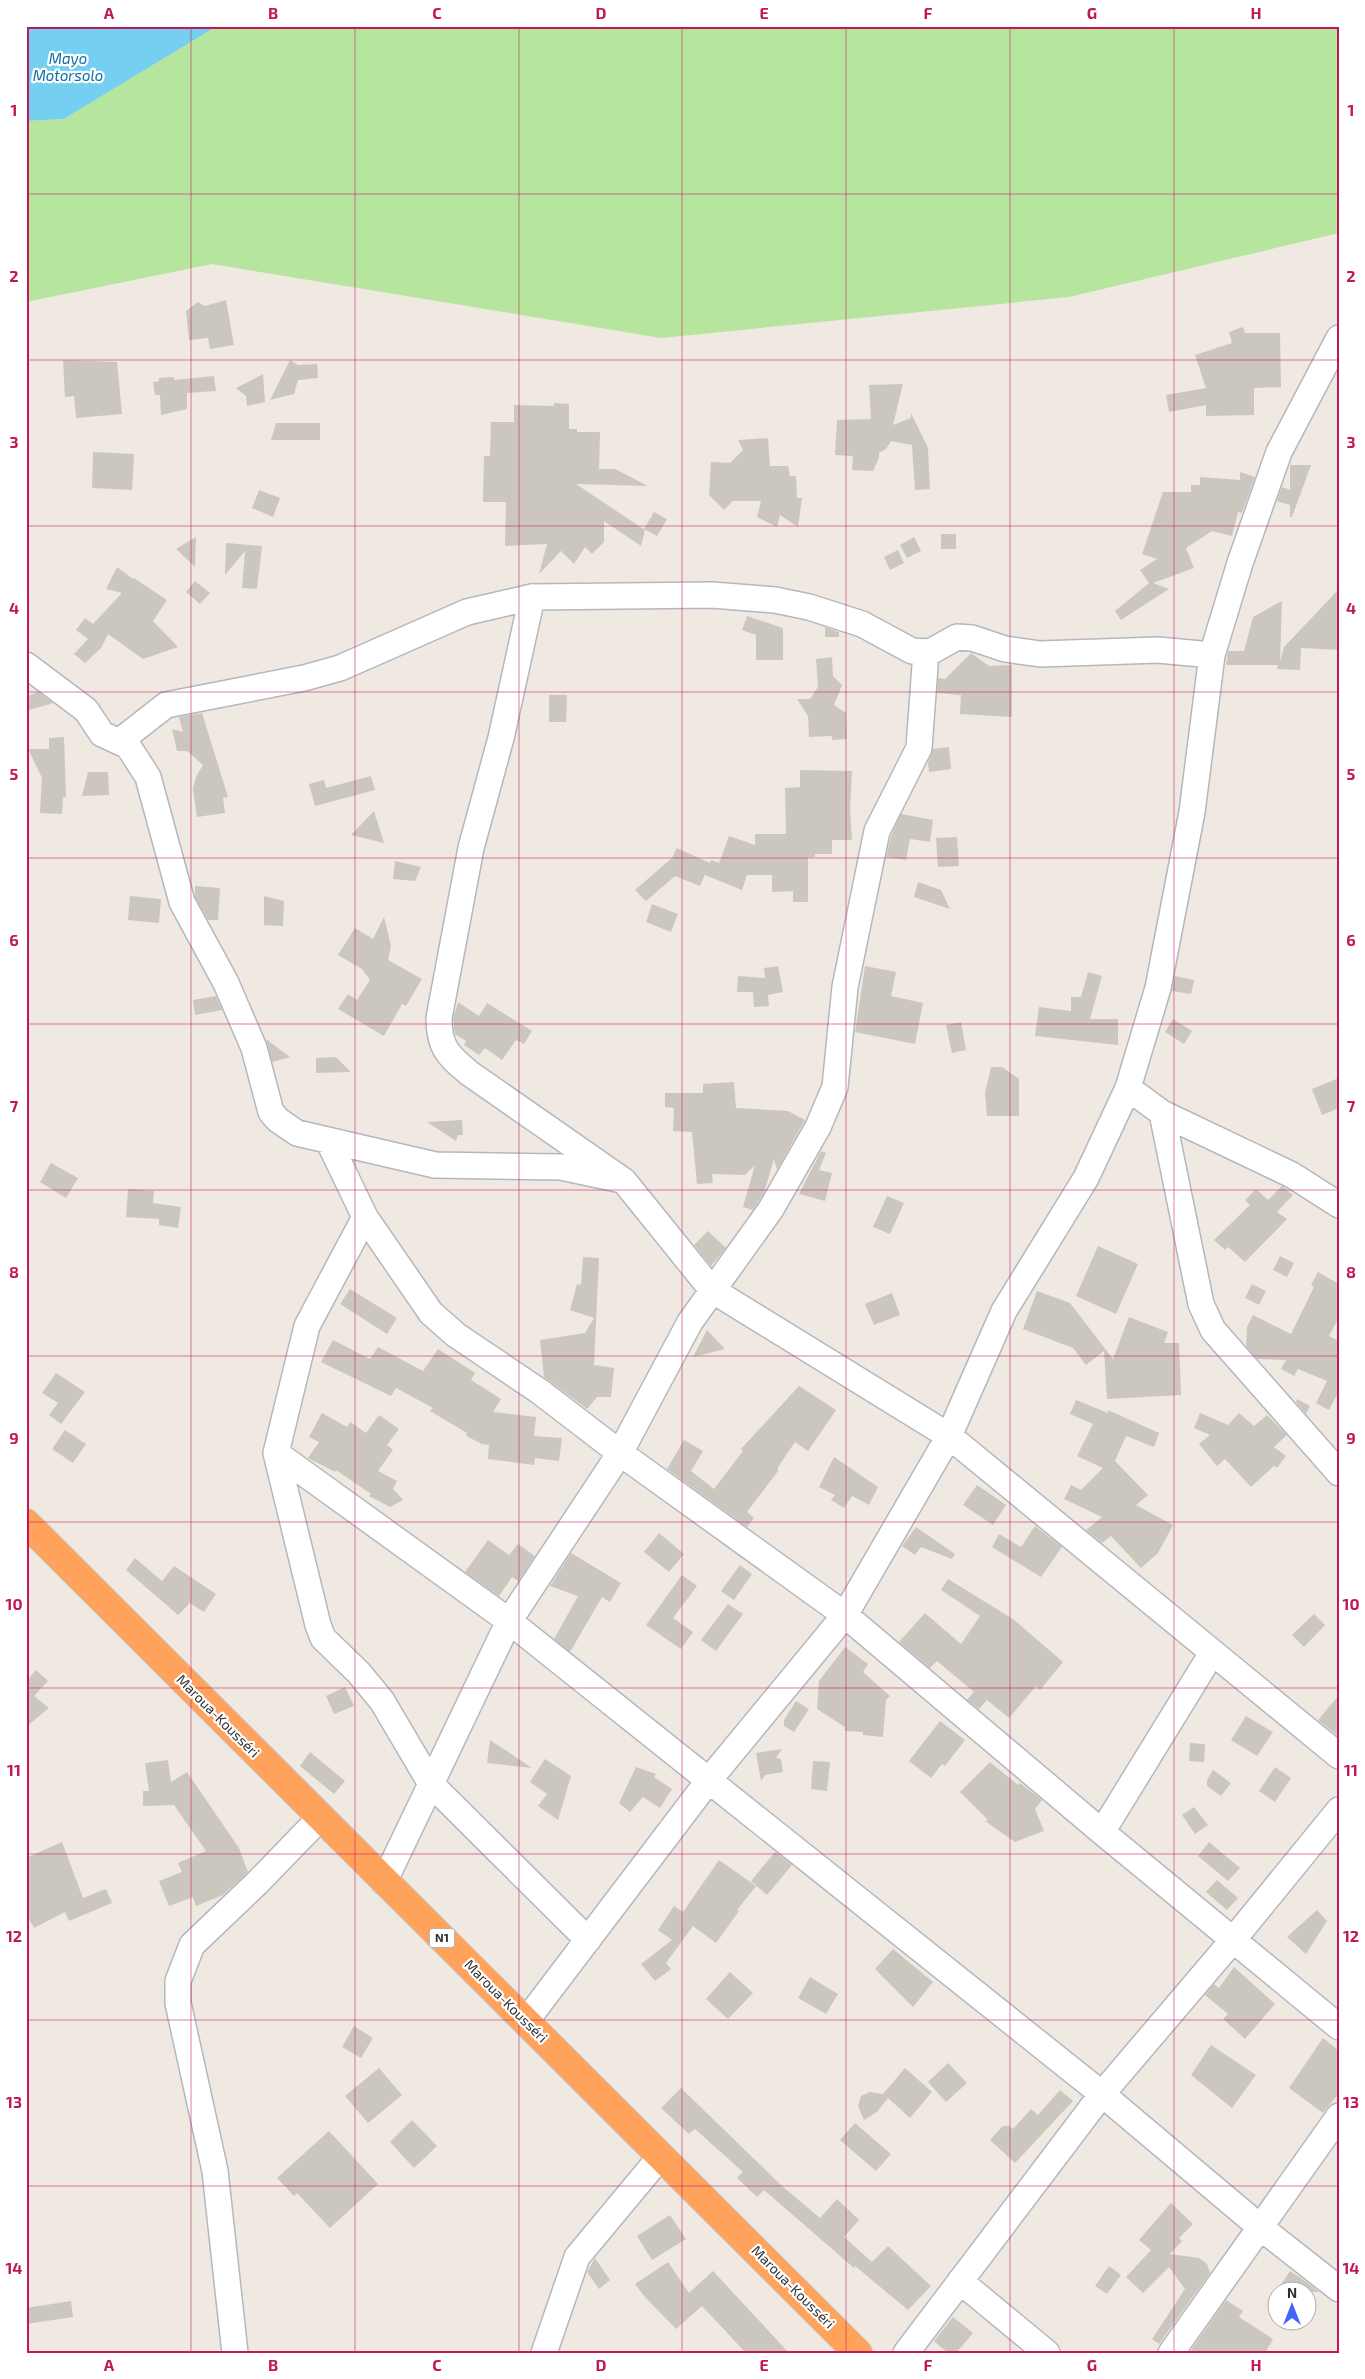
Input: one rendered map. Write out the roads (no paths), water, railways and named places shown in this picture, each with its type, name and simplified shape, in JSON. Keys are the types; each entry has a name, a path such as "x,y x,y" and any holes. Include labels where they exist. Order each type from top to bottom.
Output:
{"highway":[{"name":"Maroua-Kousséri","path":"26,1523 858,2353"}],"street":[{"path":"526,2021 709,1780 845,1615 949,1436 1004,1311 1086,1178 1128,1088 1158,988 1192,812 1212,655 1240,563 1279,452 1339,338"},
{"path":"120,741 166,705 304,678 340,668 458,616 492,605 532,597 712,595 775,600 809,607 862,624 912,651 926,652 956,637 972,638 1005,649 1040,654 1158,650 1212,655"},
{"path":"532,597 502,738 471,848 438,1018 438,1032 441,1044 446,1052 469,1073 624,1181 712,1290 949,1436 1339,1756"},
{"path":"384,1882 509,1621 620,1453 690,1322 771,1209 818,1127 835,1087 845,987 877,831 919,748 926,652"},
{"path":"26,665 72,697 86,710 102,734 120,741 134,753 148,777 182,902 226,983 254,1048 271,1112 278,1120 297,1133 435,1165 561,1167 624,1181"},
{"path":"1128,1088 1162,1113 1292,1175 1339,1205"},
{"path":"1162,1113 1201,1304 1213,1330 1339,1473"},
{"path":"328,1140 365,1217 431,1313 456,1336 539,1391 620,1453 845,1615 1102,1832 1339,2027"},
{"path":"365,1217 307,1326 276,1453 318,1625 323,1638 359,1673 382,1701 431,1784 588,1940"},
{"path":"276,1453 509,1621 1102,2094 1260,2227 1339,2289"},
{"path":"1102,1832 1212,1653"},
{"path":"906,2353 1102,2094 1233,1940 1339,1810"},
{"path":"235,2353 215,2172 178,2003 178,1981 192,1945 257,1883 320,1818"},
{"path":"1171,2353 1339,2116"},
{"path":"544,2353 577,2257 661,2156"},
{"path":"960,2281 1047,2353"}],"water":[{"name":"Mayo Motorsolo","path":"26,26 217,26 64,119 26,121"}]}
